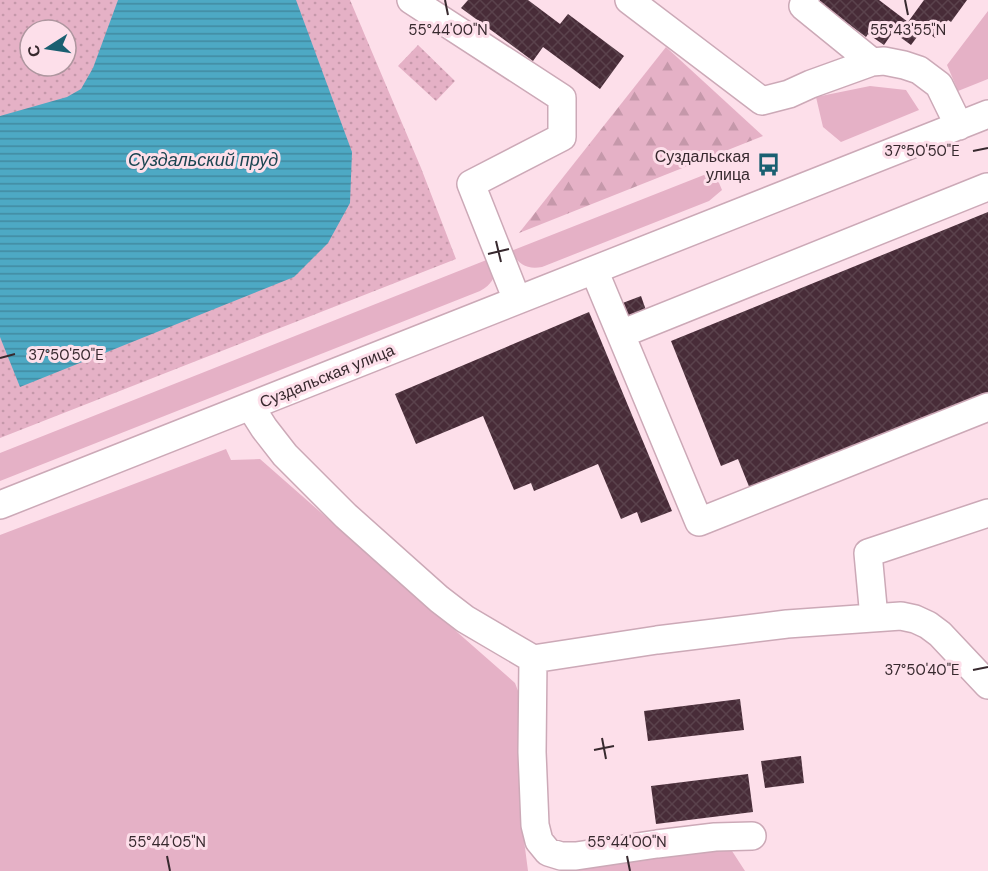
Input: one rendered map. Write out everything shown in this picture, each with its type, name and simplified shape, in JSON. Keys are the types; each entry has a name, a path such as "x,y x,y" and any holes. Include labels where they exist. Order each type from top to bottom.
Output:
{"street":[{"path":"411,0 562,98 562,137 471,184 517,300"},
{"path":"629,0 762,101 789,94 872,62 884,61 904,65 931,66 959,126"},
{"path":"805,0 803,6 872,62"},
{"name":"Суздальская улица","path":"0,505 988,114"},
{"path":"621,334 987,187"},
{"path":"594,270 699,522 988,407"},
{"path":"250,406 285,455 345,516 439,600 465,619 533,659 657,640 787,624 901,616 915,619 940,634 988,686"},
{"path":"874,618 868,552 988,513"},
{"path":"533,659 532,742 535,825 539,841 548,852 561,856 576,856 715,837 752,836"}],"green space":[{"name":"Суздальский пруд","path":"0,0 350,0 421,168 456,259 0,438"},
{"path":"988,11 988,79 958,91 947,65"},
{"path":"418,45 455,81 436,101 398,66"},
{"path":"666,47 763,136 519,233"},
{"path":"870,86 906,90 919,110 841,142 823,127 816,97"},
{"path":"714,171 722,190 709,201 542,267 532,268 523,265 511,251"},
{"path":"494,257 494,277 490,284 480,291 0,481 0,453"},
{"path":"226,449 231,460 260,459 515,683 520,696 521,817 528,871 0,871 0,535"},
{"path":"713,848 732,851 745,871 566,871 590,863"}],"water":[{"name":"Суздальский пруд","path":"118,0 296,0 352,152 350,203 328,243 294,277 20,387 0,337 0,116 67,97 81,89 93,68"}],"building":[{"path":"468,0 528,0 560,24 568,14 624,56 600,89 543,47 533,61 461,8"},
{"path":"816,0 879,0 908,22 924,0 967,0 951,22 948,20 935,38 923,29 911,45 893,32 884,45 868,34 866,37"},
{"path":"988,212 988,392 750,489 738,459 721,466 671,341"},
{"path":"641,296 647,313 626,321 620,304"},
{"path":"589,312 672,511 641,523 637,512 621,519 598,464 534,491 531,483 514,490 483,416 416,444 395,394"},
{"path":"740,699 744,730 648,741 644,711"},
{"path":"801,756 804,783 765,788 761,761"},
{"path":"748,774 753,812 656,824 651,786"}],"place":[{"name":"Суздальская улица","path":"768,165"}]}
